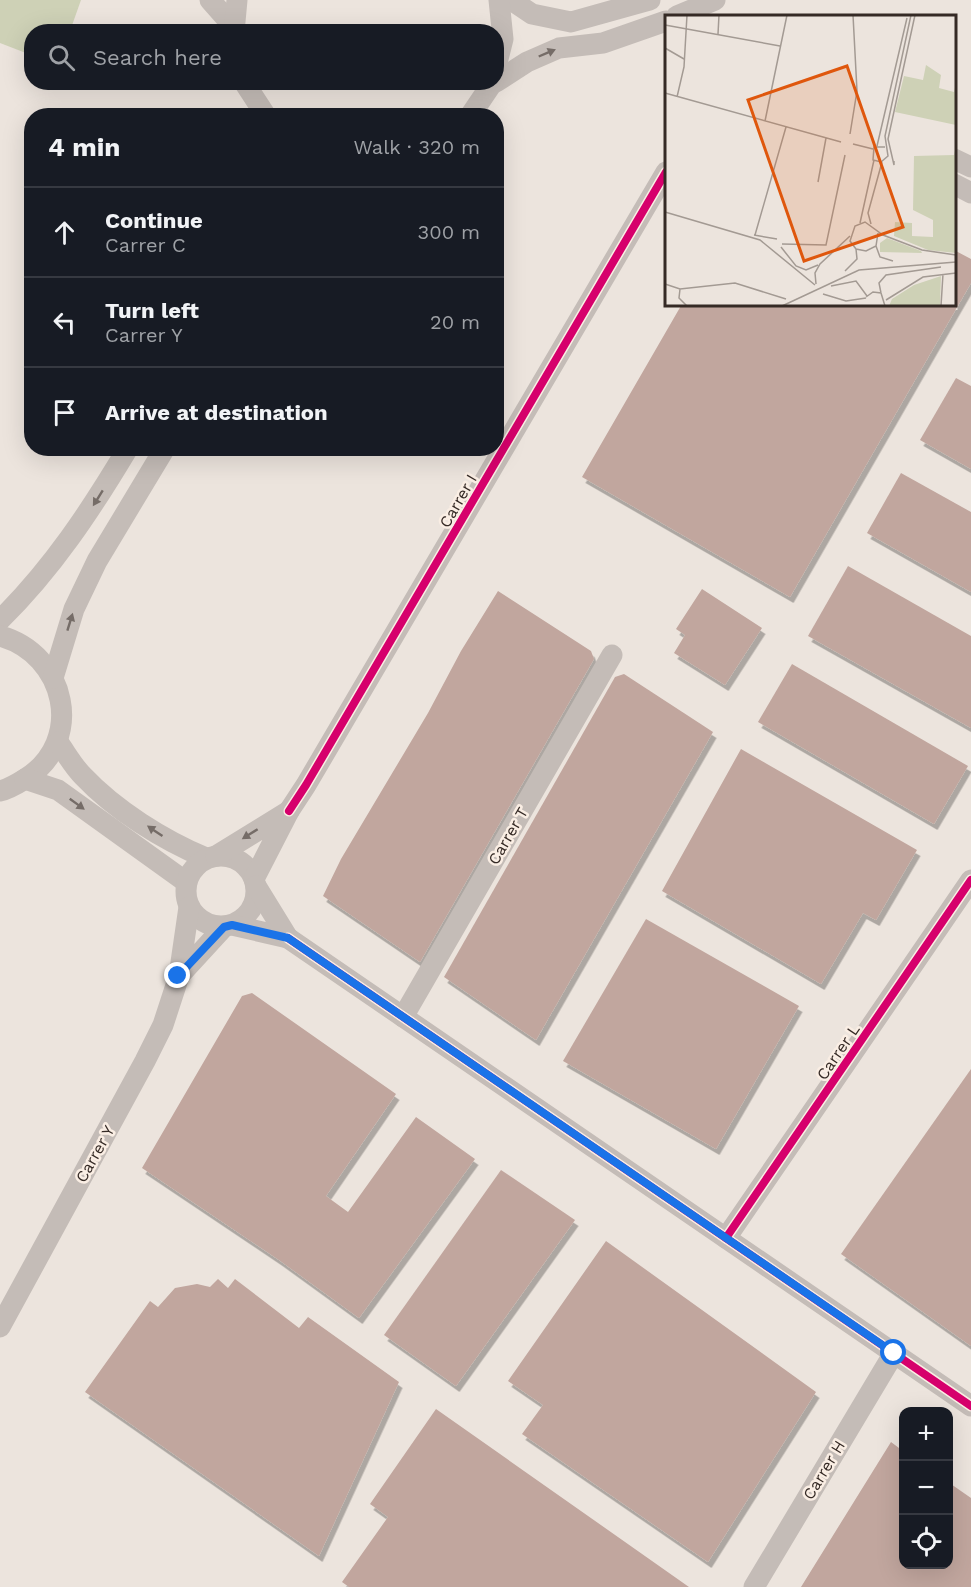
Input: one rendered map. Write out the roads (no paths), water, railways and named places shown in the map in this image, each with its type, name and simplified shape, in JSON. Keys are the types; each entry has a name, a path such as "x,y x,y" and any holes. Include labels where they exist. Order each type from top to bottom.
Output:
{"street":[{"path":"210,0 229,24"},
{"path":"234,24 237,0"},
{"path":"499,0 501,24"},
{"path":"511,0 532,14 571,22 650,0"},
{"path":"679,15 715,0"},
{"path":"504,75 559,48 603,44 665,21"},
{"path":"249,90 261,108"},
{"path":"476,108 488,90"},
{"path":"956,160 971,168"},
{"name":"Carrer I","path":"504,448 665,174"},
{"path":"956,185 971,192"},
{"path":"0,620 32,589 85,519 123,456"},
{"path":"53,678 74,609 97,561 160,456"},
{"name":"Carrer I","path":"255,883 289,811 499,456"},
{"path":"0,636 11,639 35,653 57,683 63,712 58,742 40,770 0,791"},
{"name":"Carrer T","path":"404,1017 612,655"},
{"path":"58,742 81,775 105,796 160,835 211,857 236,859 246,866 288,938"},
{"path":"25,779 58,790 186,882"},
{"name":"Carrer I","path":"211,857 289,811"},
{"path":"211,857 191,870 186,882 185,891 189,908 196,917 212,926 228,926 288,938 971,1406"},
{"name":"Carrer L","path":"726,1238 971,880"},
{"path":"228,926 245,917 252,907 255,883"},
{"name":"Carrer Y","path":"0,1327 163,1025 178,976 189,908"},
{"name":"Carrer Y","path":"178,976 228,926"},
{"name":"Carrer H","path":"754,1587 894,1353"}]}
